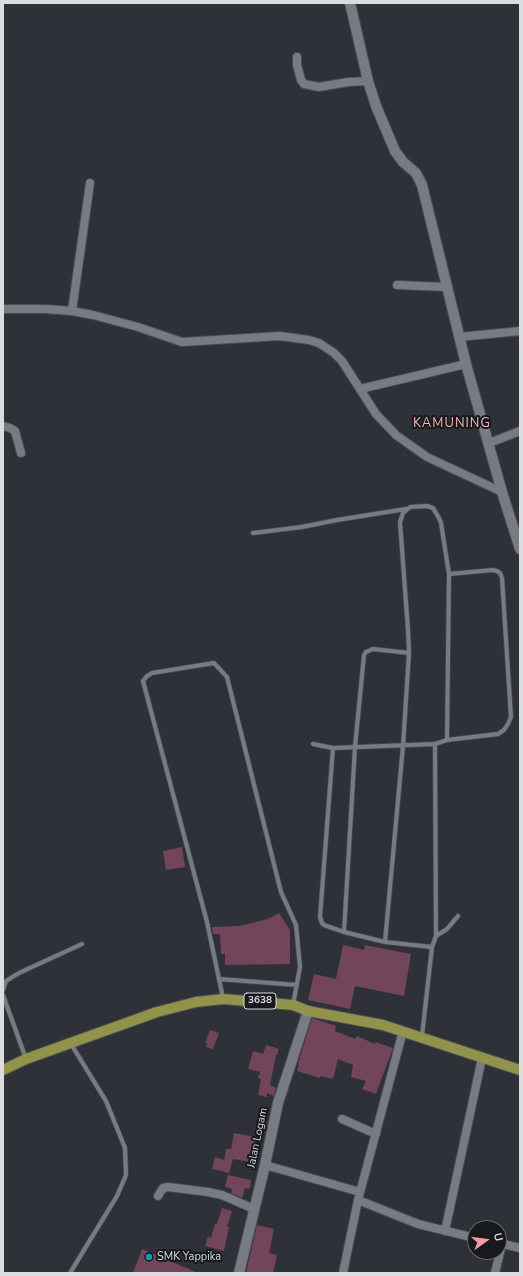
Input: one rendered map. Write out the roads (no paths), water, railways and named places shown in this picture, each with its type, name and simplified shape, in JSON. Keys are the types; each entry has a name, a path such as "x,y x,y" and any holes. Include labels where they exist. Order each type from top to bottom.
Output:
{"main road":[{"name":"3638","path":"3,1070 26,1059 157,1012 196,1002 223,999 293,1004 308,1011 383,1025 520,1070"}],"street":[{"path":"350,3 368,81 376,106 395,151 402,162 416,173 422,185 466,364 520,550"},
{"path":"297,56 297,65 301,80 304,84 318,87 348,82 368,81"},
{"path":"72,311 90,182"},
{"path":"397,285 447,287"},
{"path":"3,309 45,309 72,311 138,327 182,342 280,336 309,340 325,346 334,353 342,362 376,414 396,435 427,457 502,492"},
{"path":"459,337 520,331"},
{"path":"360,389 466,364"},
{"path":"3,426 15,431 21,453"},
{"path":"489,443 520,431"},
{"name":"Jalan Logam","path":"239,1273 278,1103 308,1011"},
{"path":"343,1273 359,1196 403,1032"},
{"path":"445,1231 482,1058"},
{"path":"342,1119 376,1134"},
{"path":"265,1165 359,1196 418,1224 467,1236"},
{"path":"158,1196 163,1188 168,1187 208,1192 222,1195 254,1208"},
{"path":"507,1245 520,1248"},
{"path":"495,1273 497,1260"}],"lane":[{"path":"252,533 302,527 406,509 410,507 428,506 433,508 441,523 449,574 447,740"},
{"path":"385,942 403,746 409,653 400,522 406,509"},
{"path":"313,744 333,748 435,744 447,740 498,734 504,730 511,717 502,578 500,573 493,570 449,574"},
{"path":"344,932 356,747 364,655 372,649 409,653"},
{"path":"223,999 207,922 144,681 152,672 214,663 226,677 281,892 296,925 300,967 293,1004"},
{"path":"422,1038 432,947 436,936 435,744"},
{"path":"333,748 320,918 322,923 344,932 385,942 432,947"},
{"path":"436,936 447,929 458,916"},
{"path":"3,990 6,981 19,973 82,944"},
{"path":"219,979 297,985"},
{"path":"3,996 26,1059"},
{"path":"70,1043 106,1101 125,1148 126,1175 117,1196 70,1273"}],"place":[{"name":"SMK Yappika","path":"149,1257"}],"district":[{"name":"KAMUNING","path":"452,424"}]}
